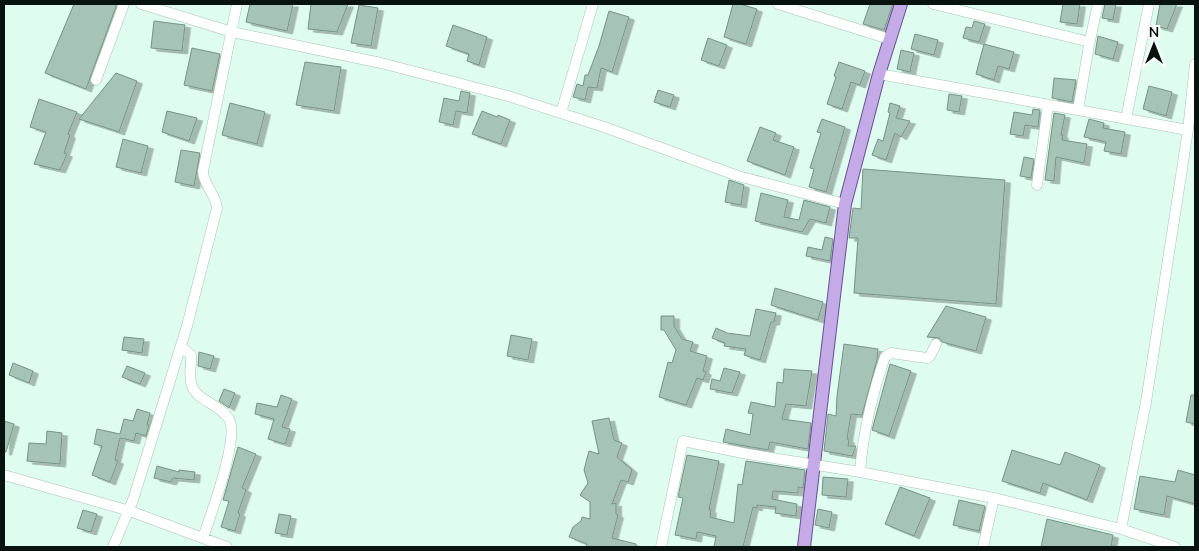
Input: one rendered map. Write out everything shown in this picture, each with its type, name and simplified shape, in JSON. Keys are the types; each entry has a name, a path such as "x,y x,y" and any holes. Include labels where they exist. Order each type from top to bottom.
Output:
{"main road":[{"path":"804,547 845,204 879,74 901,4"}],"street":[{"path":"96,80 124,4"},
{"path":"141,4 232,32 424,73 508,96 604,127 738,176 845,204"},
{"path":"113,547 130,511 181,346 217,208 215,199 204,181 203,171 237,4"},
{"path":"561,113 593,4"},
{"path":"778,4 889,40"},
{"path":"933,4 1090,42"},
{"path":"1078,110 1098,4"},
{"path":"1126,119 1148,4"},
{"path":"1121,529 1147,392 1188,130 1195,64"},
{"path":"879,74 1188,130"},
{"path":"1037,185 1048,104"},
{"path":"860,472 862,440 885,357 891,353 927,358 936,344"},
{"path":"181,346 190,355 190,379 196,393 223,412 230,423 230,450 204,538"},
{"path":"661,547 683,441 994,498 1121,529 1175,547"},
{"path":"4,475 130,511 227,547"},
{"path":"983,547 994,498"}],"building":[{"path":"74,4 117,4 86,89 45,73"},
{"path":"250,4 293,4 287,31 246,22"},
{"path":"311,4 348,4 337,32 308,29"},
{"path":"733,4 757,9 746,44 724,37"},
{"path":"870,4 893,4 884,30 863,24"},
{"path":"1063,4 1080,4 1077,24 1060,22"},
{"path":"1105,4 1116,4 1113,20 1102,18"},
{"path":"1160,4 1177,4 1167,29 1156,26"},
{"path":"359,5 378,8 371,46 351,43"},
{"path":"609,11 629,17 612,72 601,68 597,88 588,87 585,100 573,97 577,84 583,86 585,75 588,75"},
{"path":"154,21 185,25 182,51 151,48"},
{"path":"974,21 985,24 979,42 963,38 966,27 972,28"},
{"path":"453,25 487,37 479,65 467,61 469,54 446,46"},
{"path":"915,34 938,40 934,55 911,49"},
{"path":"1098,36 1118,42 1113,59 1095,54"},
{"path":"708,38 727,45 719,66 701,60"},
{"path":"984,44 1014,52 1009,69 998,66 994,80 976,74"},
{"path":"192,48 220,54 212,91 184,85"},
{"path":"901,50 914,53 910,72 897,69"},
{"path":"305,62 341,67 334,111 296,105"},
{"path":"839,62 865,71 860,85 851,82 842,109 827,104"},
{"path":"116,73 137,81 119,132 79,119"},
{"path":"1054,78 1076,80 1072,102 1052,98"},
{"path":"1149,86 1172,92 1166,116 1143,109"},
{"path":"658,90 674,95 670,107 654,102"},
{"path":"461,91 470,93 467,113 456,111 453,125 439,122 444,98 459,101"},
{"path":"949,94 962,96 959,112 947,110"},
{"path":"39,99 77,112 68,134 70,135 64,153 67,154 60,170 34,164 46,132 30,127"},
{"path":"230,103 265,112 257,144 222,135"},
{"path":"890,103 900,106 896,118 910,121 901,137 895,133 886,160 872,155 878,139 883,141 890,113 888,112"},
{"path":"1033,109 1040,110 1038,127 1025,125 1023,136 1010,134 1014,112 1032,115"},
{"path":"167,111 197,118 189,141 162,132"},
{"path":"482,111 510,120 501,144 472,134"},
{"path":"1054,113 1065,115 1061,135 1063,135 1062,140 1087,144 1084,163 1056,157 1054,181 1045,180"},
{"path":"822,119 845,127 826,192 809,187 814,169 810,168 821,133 817,132"},
{"path":"1089,119 1104,123 1103,128 1125,132 1121,154 1104,151 1106,142 1084,137"},
{"path":"760,127 776,133 773,140 794,147 785,175 747,161"},
{"path":"123,139 148,146 141,173 116,167"},
{"path":"181,150 200,153 194,186 175,182"},
{"path":"1024,157 1034,159 1031,178 1020,176"},
{"path":"863,169 1005,180 996,304 854,293 858,238 849,238 853,208 861,209"},
{"path":"729,180 744,185 741,205 725,202"},
{"path":"761,193 788,200 784,217 799,220 804,200 830,207 826,223 810,219 802,232 755,221"},
{"path":"825,237 833,239 830,261 806,256 808,247 822,250"},
{"path":"775,288 823,302 818,320 771,305"},
{"path":"946,306 986,317 976,351 942,342 939,338 927,337"},
{"path":"756,309 776,313 774,322 771,322 760,360 744,355 746,349 724,346 725,343 712,338 716,328 727,333 750,336"},
{"path":"661,316 674,316 674,326 682,339 693,342 690,351 707,356 703,371 706,372 703,380 697,378 686,405 659,397 668,362 672,363 676,350 664,330 661,330"},
{"path":"511,335 532,339 528,360 507,356"},
{"path":"124,337 144,339 142,353 122,350"},
{"path":"844,344 878,349 877,360 862,415 851,414 847,439 849,440 848,446 856,446 852,456 824,451 828,414 836,416"},
{"path":"199,352 214,356 210,369 198,366"},
{"path":"13,363 33,371 29,383 9,375"},
{"path":"890,364 911,371 889,436 872,430"},
{"path":"127,366 145,373 140,384 122,377"},
{"path":"724,368 740,372 732,393 710,389 712,379 720,381"},
{"path":"784,369 812,371 806,406 786,404 782,419 811,423 808,449 770,442 768,450 723,442 726,429 750,435 753,414 748,413 751,402 775,407 777,382 783,383"},
{"path":"224,389 235,393 229,408 219,401"},
{"path":"281,395 292,399 282,427 290,429 285,444 268,439 274,419 255,414 257,403 277,407"},
{"path":"1191,395 1195,395 1195,424 1186,422"},
{"path":"137,409 150,413 146,436 136,433 134,441 120,438 115,460 118,461 110,482 92,475 102,446 94,444 97,429 120,434 124,419 133,421"},
{"path":"609,418 614,440 622,443 617,457 632,470 628,482 621,480 612,504 616,503 616,514 618,515 612,538 636,544 636,547 586,547 587,544 569,537 573,527 581,521 582,517 590,519 590,502 580,495 588,483 584,470 589,451 599,454 592,421"},
{"path":"4,421 14,424 6,452 4,452"},
{"path":"47,431 62,433 60,464 27,461 29,443 46,444"},
{"path":"238,447 256,454 242,488 246,490 238,513 240,514 235,531 221,527 229,501 223,500"},
{"path":"1012,450 1060,465 1065,452 1100,465 1087,500 1043,483 1040,493 1002,481"},
{"path":"687,455 719,461 709,510 711,510 710,517 734,523 738,484 742,485 746,461 805,470 803,488 798,487 798,493 773,491 772,499 797,504 796,516 775,513 776,507 757,505 757,508 753,507 743,547 714,547 716,536 697,532 696,539 675,535 683,498 678,497"},
{"path":"157,466 179,472 179,470 195,472 194,480 173,478 171,482 154,478"},
{"path":"1178,470 1195,475 1195,504 1167,496 1164,515 1134,509 1140,476 1175,482"},
{"path":"823,477 848,479 846,497 822,495"},
{"path":"900,487 930,498 914,536 885,524"},
{"path":"959,500 985,506 979,531 953,525"},
{"path":"818,509 832,512 829,528 815,525"},
{"path":"83,510 97,514 91,532 77,528"},
{"path":"279,514 291,516 287,535 275,533"},
{"path":"1047,519 1113,535 1111,547 1041,547"}]}
